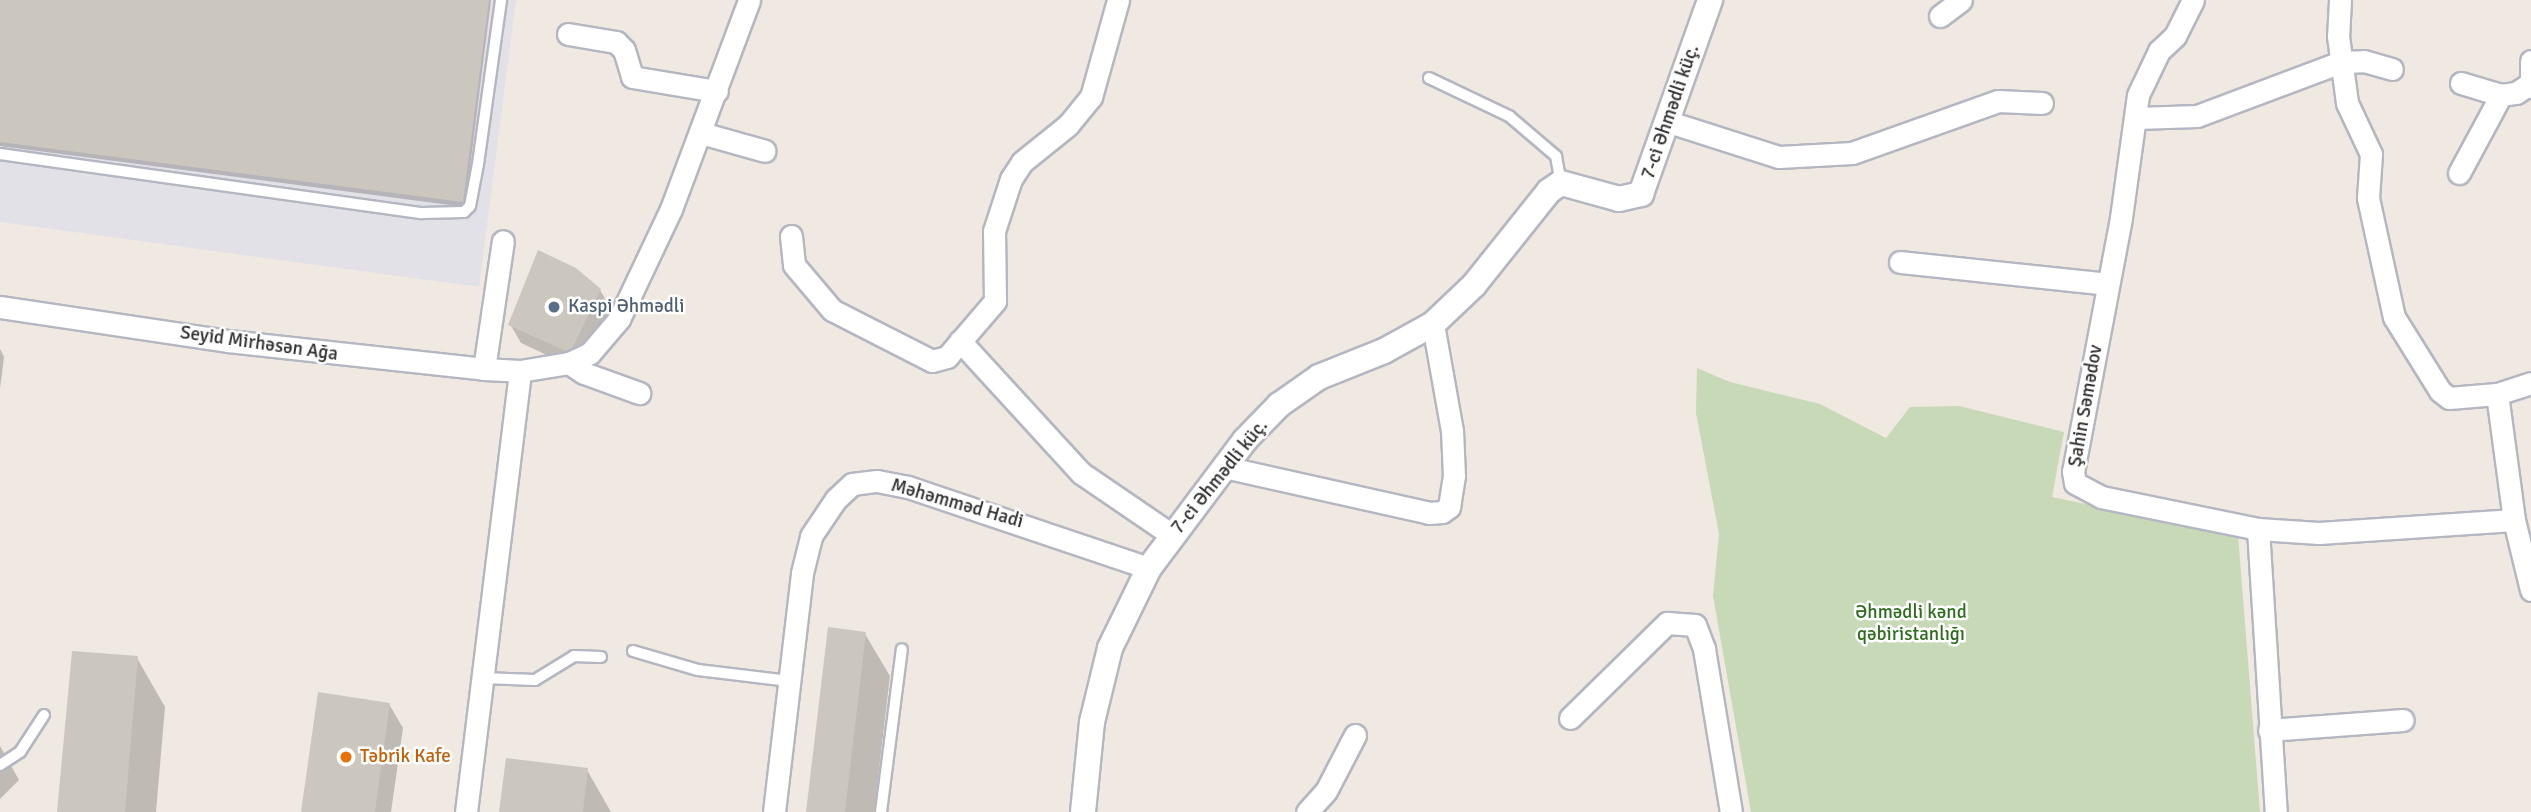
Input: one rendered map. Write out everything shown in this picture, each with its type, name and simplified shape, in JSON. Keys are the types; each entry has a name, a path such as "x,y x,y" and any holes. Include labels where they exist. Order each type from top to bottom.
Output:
{"street":[{"name":"Seyid Mirhəsən Ağa","path":"0,307 296,349 484,369 520,371 569,363 590,353 619,319 701,133 750,0"},
{"path":"792,236 794,265 832,310 932,361 947,356 995,301 994,231 1011,178 1022,162 1068,125 1091,97 1118,0"},
{"name":"7-ci Əhmədli küç.","path":"1083,812 1092,722 1110,648 1149,568 1224,467 1279,405 1319,377 1384,351 1433,324 1474,285 1549,191 1561,183 1619,199 1641,194 1669,122 1710,0"},
{"path":"1940,16 1961,0"},
{"name":"Şahin Səmədov","path":"2193,0 2175,36 2159,51 2138,94 2137,118 2073,471 2075,483 2101,497 2258,529"},
{"path":"2340,0 2341,62 2350,114 2371,154 2368,198 2394,317 2440,391 2460,401 2497,394 2531,383"},
{"path":"568,34 616,42 624,50 632,76 717,91"},
{"path":"2137,118 2210,112 2341,62 2364,61 2392,69"},
{"path":"2461,83 2501,95 2516,93 2529,86 2531,61"},
{"path":"2459,173 2501,95"},
{"path":"1669,122 1779,157 1852,153 1998,101 2042,103"},
{"path":"701,133 765,151"},
{"path":"484,369 503,241"},
{"path":"1900,262 2108,284"},
{"path":"1224,467 1429,513 1442,512 1450,507 1454,476 1452,431 1433,324"},
{"path":"960,341 1082,473 1172,535"},
{"path":"569,363 584,373 639,393"},
{"path":"466,812 520,371"},
{"path":"2497,394 2514,520 2531,590"},
{"name":"Məhəmməd Hadi","path":"774,812 789,681 811,536 836,499 852,484 877,481 908,487 1149,568"},
{"path":"2276,812 2258,529 2319,533 2514,520"},
{"path":"1570,718 1667,623 1695,625 1704,649 1731,812"},
{"path":"2269,730 2403,720"},
{"path":"1307,812 1326,791 1355,735"}],"lane":[{"path":"0,154 422,213 464,212 470,206 478,164 501,0"},
{"path":"1429,78 1509,116 1556,156 1561,183"},
{"path":"881,812 902,649"},
{"path":"633,651 698,670 789,681"},
{"path":"483,678 535,680 574,656 601,657"},
{"path":"0,765 19,752 44,715"}],"shaded area":[{"path":"0,0 516,0 479,287 0,222"}],"green space":[{"name":"Əhmədli kənd qəbiristanlığı","path":"1697,368 1730,382 1820,404 1886,438 1910,407 1959,406 2064,432 2052,497 2238,535 2260,812 1751,812 1713,596 1719,534 1696,413"}],"building":[{"path":"0,0 489,0 463,202 0,142"},
{"name":"Kaspi Əhmədli","path":"538,250 576,268 601,289 570,353 508,325"},
{"path":"828,627 866,632 845,812 806,812"},
{"path":"72,651 138,656 125,812 57,812"},
{"name":"Təbrik Kafe","path":"318,692 390,703 375,812 301,812"},
{"path":"506,758 588,768 583,812 499,812"}],"place":[{"name":"Kaspi Əhmədli","path":"554,307"},
{"name":"Təbrik Kafe","path":"346,757"}]}
